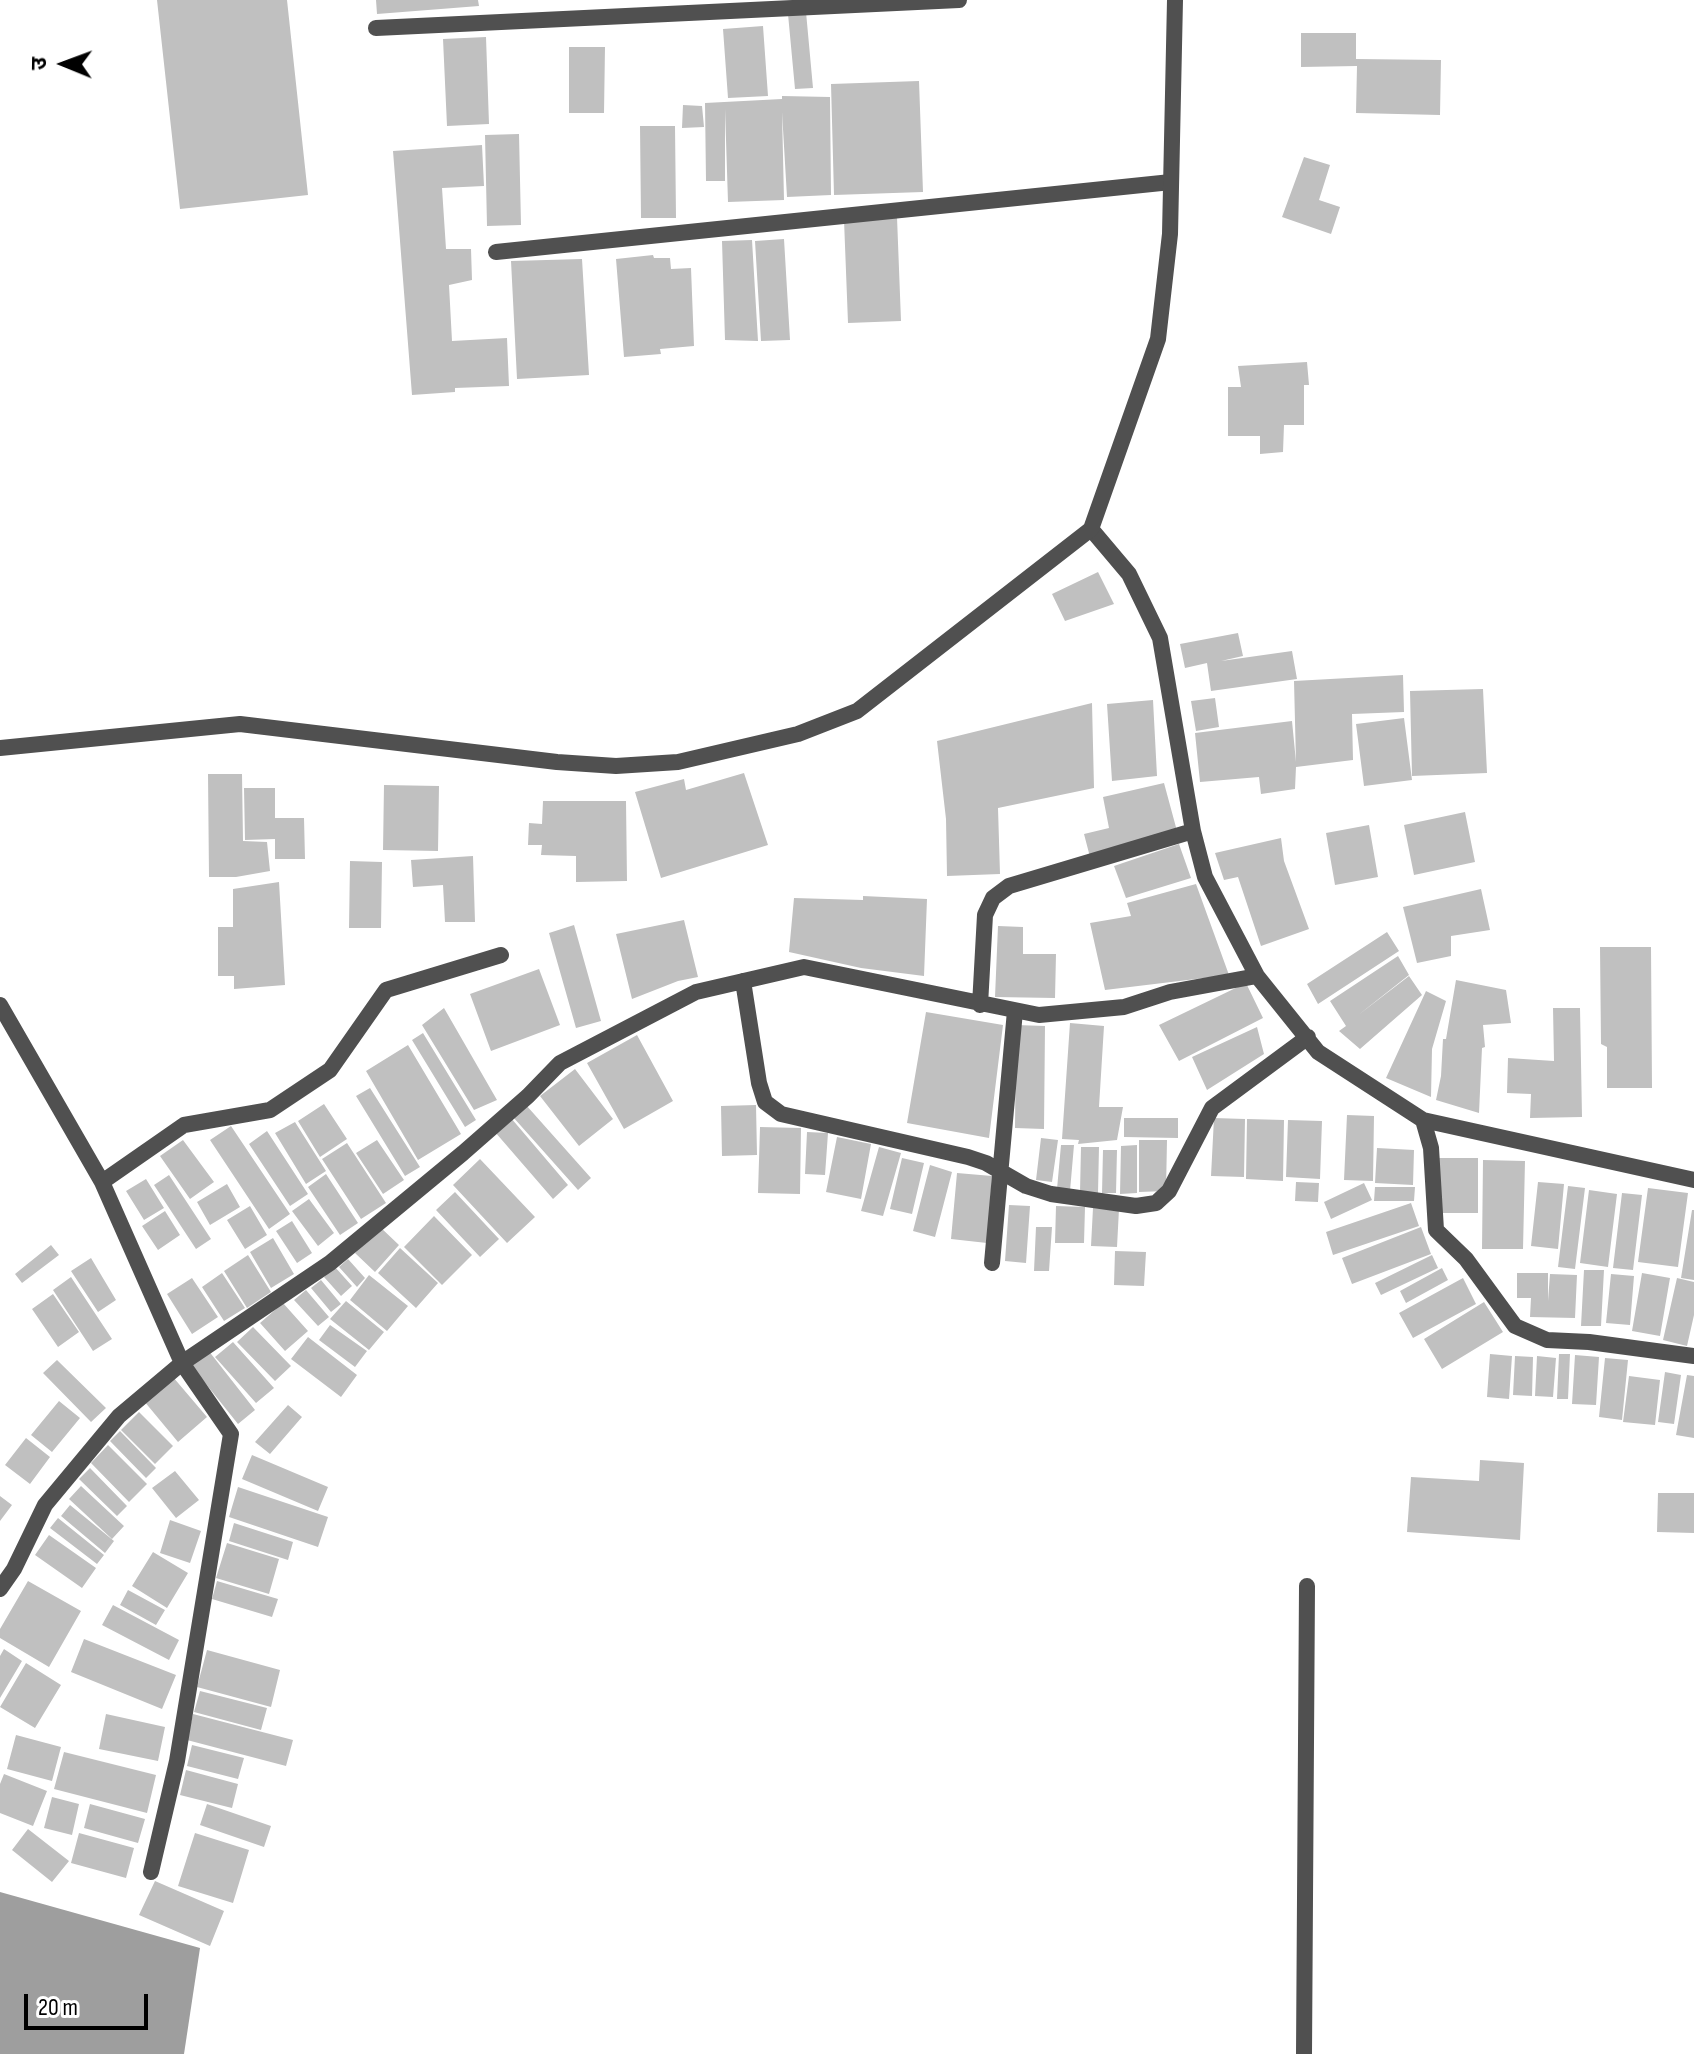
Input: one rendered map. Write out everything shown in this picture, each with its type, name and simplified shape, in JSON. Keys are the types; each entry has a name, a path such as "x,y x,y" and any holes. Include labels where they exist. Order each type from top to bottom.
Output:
{"street":[{"path":"376,28 959,0"},
{"path":"0,748 240,724 557,762 616,766 678,762 798,734 857,711 1091,529 1158,339 1170,234 1175,0"},
{"path":"496,252 1171,182"},
{"path":"1091,529 1129,574 1160,638 1193,831 1205,877 1257,976 1318,1052 1423,1120 1694,1180"},
{"path":"980,1005 985,915 993,898 1009,886 1193,831"},
{"path":"102,1182 184,1125 270,1110 330,1070 386,990 501,955"},
{"path":"0,1589 14,1569 45,1505 119,1416 182,1363 330,1263 474,1143 560,1063 696,992 804,967 1039,1015 1124,1007 1170,992 1257,976"},
{"path":"743,981 759,1083 765,1102 781,1114 968,1157 1026,1186 1051,1194 1136,1206 1156,1203 1169,1191 1212,1108 1308,1037"},
{"path":"0,1005 102,1182 182,1363 231,1434 177,1761 151,1872"},
{"path":"992,1263 1015,1011"},
{"path":"1423,1120 1431,1148 1436,1230 1466,1259 1515,1326 1547,1340 1589,1342 1694,1356"},
{"path":"1304,2054 1307,1586"}],"shaded area":[{"path":"0,1892 200,1948 184,2054 0,2054"}],"building":[{"path":"157,0 287,0 308,195 180,209"},
{"path":"376,0 478,0 479,6 377,14"},
{"path":"806,12 813,88 795,89 788,14"},
{"path":"763,26 768,96 728,98 723,29"},
{"path":"1301,33 1356,33 1356,59 1441,60 1440,115 1356,113 1357,66 1301,67"},
{"path":"486,37 489,124 447,126 443,39"},
{"path":"569,47 605,47 604,113 569,113"},
{"path":"919,81 923,192 834,195 831,84"},
{"path":"782,96 830,97 831,195 787,197 782,112 784,200 728,202 725,109 725,181 706,181 705,103 782,99"},
{"path":"683,105 702,106 704,127 682,128"},
{"path":"640,126 675,126 676,218 641,218"},
{"path":"519,134 521,225 487,226 485,135"},
{"path":"482,145 484,186 442,188 446,249 471,249 472,280 449,285 452,341 507,338 509,386 455,388 455,392 412,395 393,151"},
{"path":"1304,157 1330,165 1319,200 1340,207 1331,234 1282,217"},
{"path":"897,217 901,321 848,323 844,220"},
{"path":"784,239 790,340 761,341 755,241"},
{"path":"752,240 758,341 725,340 722,241"},
{"path":"653,255 654,258 670,258 671,269 691,268 694,346 660,349 661,354 624,357 616,259"},
{"path":"582,259 589,375 517,379 511,261"},
{"path":"1307,362 1309,385 1304,385 1304,425 1284,425 1283,452 1260,454 1260,436 1228,436 1228,387 1241,387 1238,366"},
{"path":"1098,572 1114,604 1065,621 1052,594"},
{"path":"1238,633 1243,656 1221,661 1292,651 1297,679 1211,691 1207,663 1185,668 1180,644"},
{"path":"1403,675 1404,712 1352,714 1353,760 1296,767 1295,789 1261,794 1259,777 1200,782 1195,733 1292,721 1296,762 1294,681"},
{"path":"1483,689 1487,773 1412,776 1410,691"},
{"path":"1215,698 1219,727 1196,731 1191,701"},
{"path":"1153,700 1157,776 1112,781 1107,704"},
{"path":"1092,703 1094,788 998,808 1000,874 947,876 946,819 937,741"},
{"path":"1404,718 1412,780 1364,786 1356,724"},
{"path":"744,773 768,845 661,878 635,792 684,779 686,790"},
{"path":"208,774 242,774 243,841 267,842 270,871 236,877 209,877"},
{"path":"1164,783 1177,831 1090,857 1084,834 1109,828 1103,797"},
{"path":"384,785 439,786 438,851 383,850"},
{"path":"244,788 275,788 275,818 304,818 305,859 275,859 275,839 245,840"},
{"path":"543,801 626,801 627,881 576,882 576,856 541,855 542,845 528,845 529,823 542,824"},
{"path":"1465,812 1475,862 1414,875 1404,825"},
{"path":"1369,825 1378,877 1335,885 1326,833"},
{"path":"1281,838 1284,861 1309,929 1261,946 1238,877 1224,880 1215,853"},
{"path":"1179,844 1191,878 1126,898 1114,866"},
{"path":"473,856 475,922 445,922 443,885 413,887 411,860"},
{"path":"350,861 382,862 381,928 349,928"},
{"path":"279,882 285,985 234,989 234,976 218,976 218,927 233,927 233,889"},
{"path":"1196,884 1229,975 1105,990 1090,923 1131,916 1127,903"},
{"path":"1481,889 1490,930 1451,936 1451,956 1417,963 1403,907"},
{"path":"863,896 927,899 924,976 861,968 789,952 794,898 863,900"},
{"path":"684,920 698,977 678,981 632,999 616,934"},
{"path":"574,925 601,1021 576,1028 549,933"},
{"path":"998,926 1023,927 1023,954 1056,954 1055,998 995,997"},
{"path":"1387,932 1399,951 1318,1004 1307,984"},
{"path":"1600,947 1651,947 1652,1088 1607,1088 1607,1047 1601,1044"},
{"path":"1398,956 1409,975 1357,1016 1409,976 1422,995 1360,1049 1339,1031 1346,1026 1330,1001"},
{"path":"539,969 560,1025 491,1051 470,994"},
{"path":"1456,980 1506,990 1511,1023 1483,1025 1485,1047 1482,1048 1479,1113 1436,1100 1443,1039 1446,1039"},
{"path":"1246,983 1263,1018 1179,1061 1159,1025"},
{"path":"1426,991 1446,1001 1432,1049 1431,1097 1386,1078"},
{"path":"444,1008 497,1100 474,1110 422,1025"},
{"path":"1553,1008 1580,1008 1582,1117 1530,1118 1531,1094 1507,1093 1508,1058 1554,1061"},
{"path":"926,1012 1003,1025 989,1138 907,1123"},
{"path":"1070,1023 1104,1026 1099,1107 1123,1107 1117,1140 1078,1144 1079,1140 1062,1139"},
{"path":"1016,1025 1045,1026 1044,1129 1015,1128"},
{"path":"1257,1027 1264,1054 1207,1090 1192,1057"},
{"path":"423,1033 476,1120 465,1127 412,1040"},
{"path":"637,1035 673,1101 624,1129 587,1063"},
{"path":"408,1045 461,1134 418,1160 366,1071"},
{"path":"575,1069 613,1119 579,1146 540,1096"},
{"path":"370,1088 420,1167 405,1176 356,1096"},
{"path":"324,1104 347,1139 320,1157 298,1121"},
{"path":"526,1105 591,1178 578,1190 513,1117"},
{"path":"756,1105 757,1155 722,1156 721,1106"},
{"path":"1347,1115 1374,1116 1373,1181 1344,1180"},
{"path":"511,1118 568,1185 553,1199 495,1132"},
{"path":"1124,1118 1178,1118 1178,1138 1124,1137"},
{"path":"1214,1118 1245,1119 1244,1177 1211,1176"},
{"path":"1247,1119 1284,1120 1283,1181 1246,1179"},
{"path":"1288,1120 1322,1121 1320,1179 1286,1177"},
{"path":"295,1122 326,1171 306,1184 275,1133"},
{"path":"231,1126 290,1214 269,1229 210,1140"},
{"path":"760,1127 801,1128 800,1194 758,1193"},
{"path":"267,1131 308,1194 290,1206 249,1144"},
{"path":"807,1132 828,1133 825,1175 805,1174"},
{"path":"837,1137 871,1144 861,1199 826,1192"},
{"path":"1041,1138 1058,1140 1052,1182 1036,1180"},
{"path":"183,1140 214,1182 190,1199 160,1156"},
{"path":"377,1140 404,1180 383,1194 356,1153"},
{"path":"1139,1140 1167,1140 1166,1191 1139,1192"},
{"path":"347,1143 386,1203 361,1219 322,1159"},
{"path":"1061,1145 1074,1145 1070,1191 1057,1189"},
{"path":"1137,1145 1137,1193 1120,1194 1121,1146"},
{"path":"879,1147 901,1153 883,1216 861,1211"},
{"path":"1081,1147 1099,1147 1098,1193 1080,1192"},
{"path":"1377,1148 1414,1150 1413,1185 1375,1183"},
{"path":"1103,1150 1117,1150 1116,1193 1102,1193"},
{"path":"902,1158 924,1163 912,1214 890,1209"},
{"path":"1439,1158 1478,1158 1478,1213 1439,1213"},
{"path":"480,1159 535,1217 507,1243 453,1185"},
{"path":"1483,1160 1525,1161 1523,1249 1482,1249"},
{"path":"930,1165 952,1172 935,1237 913,1231"},
{"path":"957,1173 992,1176 987,1243 951,1239"},
{"path":"326,1174 358,1223 340,1235 308,1187"},
{"path":"169,1175 211,1239 196,1249 154,1185"},
{"path":"146,1179 164,1208 144,1220 126,1191"},
{"path":"1296,1182 1319,1183 1318,1202 1295,1201"},
{"path":"1538,1182 1564,1184 1558,1249 1531,1246"},
{"path":"1364,1183 1372,1200 1331,1219 1324,1202"},
{"path":"227,1184 240,1207 210,1225 197,1202"},
{"path":"1568,1186 1585,1188 1575,1269 1558,1267"},
{"path":"1375,1187 1415,1187 1414,1201 1374,1201"},
{"path":"1648,1188 1688,1193 1678,1267 1638,1262"},
{"path":"1589,1190 1617,1194 1608,1267 1580,1263"},
{"path":"455,1192 499,1239 480,1257 436,1210"},
{"path":"1622,1193 1642,1195 1633,1270 1613,1268"},
{"path":"309,1199 334,1233 318,1246 292,1211"},
{"path":"1411,1203 1419,1226 1333,1255 1326,1232"},
{"path":"1009,1205 1030,1206 1026,1263 1005,1261"},
{"path":"250,1206 267,1235 245,1249 227,1220"},
{"path":"1056,1206 1085,1207 1084,1243 1055,1243"},
{"path":"1093,1208 1119,1209 1117,1247 1091,1246"},
{"path":"1694,1210 1694,1280 1681,1278"},
{"path":"165,1211 180,1235 158,1250 142,1226"},
{"path":"434,1216 472,1255 442,1285 404,1247"},
{"path":"292,1221 312,1253 297,1263 276,1231"},
{"path":"379,1226 399,1245 375,1272 355,1253"},
{"path":"1036,1227 1052,1227 1049,1271 1034,1271"},
{"path":"1421,1227 1431,1254 1352,1284 1342,1258"},
{"path":"273,1238 294,1274 271,1288 250,1252"},
{"path":"51,1245 59,1255 22,1283 15,1274"},
{"path":"400,1248 438,1283 416,1308 378,1273"},
{"path":"1115,1251 1146,1252 1144,1286 1114,1285"},
{"path":"248,1255 271,1292 247,1308 224,1271"},
{"path":"1432,1255 1438,1268 1381,1295 1375,1283"},
{"path":"91,1258 116,1300 98,1312 71,1271"},
{"path":"348,1259 365,1278 357,1287 339,1267"},
{"path":"335,1267 352,1286 341,1296 324,1277"},
{"path":"1442,1268 1448,1280 1406,1303 1400,1291"},
{"path":"1584,1270 1604,1270 1601,1326 1581,1326"},
{"path":"222,1273 245,1308 224,1321 202,1287"},
{"path":"1517,1273 1548,1273 1548,1301 1550,1274 1577,1275 1575,1318 1530,1317 1531,1298 1517,1298"},
{"path":"1642,1273 1670,1278 1660,1336 1632,1331"},
{"path":"1611,1274 1634,1276 1630,1325 1606,1323"},
{"path":"369,1275 408,1306 387,1331 350,1300"},
{"path":"71,1277 112,1339 93,1351 53,1290"},
{"path":"192,1278 218,1317 192,1334 167,1294"},
{"path":"1463,1278 1476,1304 1413,1338 1399,1313"},
{"path":"1677,1278 1694,1282 1694,1315 1687,1346 1663,1340"},
{"path":"321,1280 341,1304 331,1312 311,1288"},
{"path":"306,1290 329,1317 318,1326 294,1300"},
{"path":"53,1294 79,1332 58,1347 32,1309"},
{"path":"346,1301 384,1332 369,1350 330,1319"},
{"path":"1484,1302 1503,1332 1442,1369 1424,1339"},
{"path":"283,1303 308,1331 285,1351 260,1323"},
{"path":"330,1325 367,1351 355,1367 319,1340"},
{"path":"253,1327 291,1366 275,1381 237,1342"},
{"path":"308,1337 357,1375 341,1397 291,1359"},
{"path":"233,1342 274,1388 256,1403 215,1357"},
{"path":"208,1350 255,1410 238,1424 190,1364"},
{"path":"1490,1354 1512,1356 1509,1399 1487,1397"},
{"path":"1559,1354 1570,1354 1568,1399 1557,1399"},
{"path":"1575,1355 1599,1357 1596,1405 1572,1404"},
{"path":"1515,1356 1533,1357 1532,1396 1513,1395"},
{"path":"1537,1356 1556,1358 1553,1397 1535,1396"},
{"path":"1605,1358 1628,1360 1622,1420 1599,1417"},
{"path":"57,1360 106,1408 91,1422 43,1373"},
{"path":"1665,1372 1681,1375 1674,1424 1658,1422"},
{"path":"1687,1375 1694,1376 1694,1438 1676,1435"},
{"path":"1629,1376 1660,1380 1655,1425 1623,1422"},
{"path":"173,1377 207,1417 178,1442 144,1401"},
{"path":"59,1401 80,1418 52,1452 31,1435"},
{"path":"288,1405 302,1417 270,1454 255,1442"},
{"path":"139,1412 173,1446 155,1464 121,1430"},
{"path":"120,1431 156,1468 146,1478 110,1441"},
{"path":"26,1438 50,1457 30,1484 5,1465"},
{"path":"108,1445 147,1484 129,1502 91,1463"},
{"path":"252,1455 328,1487 318,1511 242,1479"},
{"path":"1480,1460 1524,1463 1520,1540 1407,1532 1411,1477 1479,1481"},
{"path":"90,1468 127,1506 117,1516 79,1479"},
{"path":"175,1471 199,1500 176,1518 152,1488"},
{"path":"81,1486 124,1526 112,1539 69,1499"},
{"path":"238,1487 328,1517 318,1547 229,1517"},
{"path":"1658,1493 1694,1493 1694,1533 1657,1532"},
{"path":"0,1496 12,1505 0,1521"},
{"path":"70,1505 114,1541 105,1553 61,1516"},
{"path":"58,1518 104,1555 97,1564 50,1528"},
{"path":"170,1520 201,1531 190,1563 160,1553"},
{"path":"234,1523 293,1542 288,1560 229,1541"},
{"path":"49,1535 96,1568 82,1588 35,1555"},
{"path":"227,1543 279,1559 269,1594 216,1578"},
{"path":"153,1552 188,1573 167,1608 132,1586"},
{"path":"28,1581 81,1611 49,1667 0,1638 0,1629"},
{"path":"217,1581 278,1599 272,1617 212,1599"},
{"path":"128,1590 165,1610 156,1625 120,1605"},
{"path":"113,1605 179,1640 169,1660 102,1625"},
{"path":"84,1639 176,1675 162,1709 71,1672"},
{"path":"4,1649 22,1661 0,1698 0,1656"},
{"path":"207,1650 280,1670 271,1707 197,1687"},
{"path":"26,1663 61,1685 35,1728 0,1707"},
{"path":"200,1691 267,1708 261,1730 194,1712"},
{"path":"106,1714 165,1727 158,1761 99,1749"},
{"path":"193,1714 293,1740 286,1766 187,1740"},
{"path":"16,1735 61,1747 52,1781 7,1769"},
{"path":"192,1745 244,1758 238,1779 187,1766"},
{"path":"64,1752 156,1775 147,1813 54,1789"},
{"path":"186,1770 238,1784 232,1808 180,1795"},
{"path":"4,1774 47,1791 33,1826 0,1813 0,1784"},
{"path":"52,1797 79,1804 72,1835 44,1828"},
{"path":"90,1804 145,1819 138,1843 84,1828"},
{"path":"207,1804 271,1826 264,1847 200,1825"},
{"path":"28,1829 69,1861 52,1882 12,1850"},
{"path":"79,1833 134,1848 126,1878 71,1863"},
{"path":"195,1833 249,1850 233,1903 178,1886"},
{"path":"155,1881 224,1911 210,1946 139,1915"}]}
